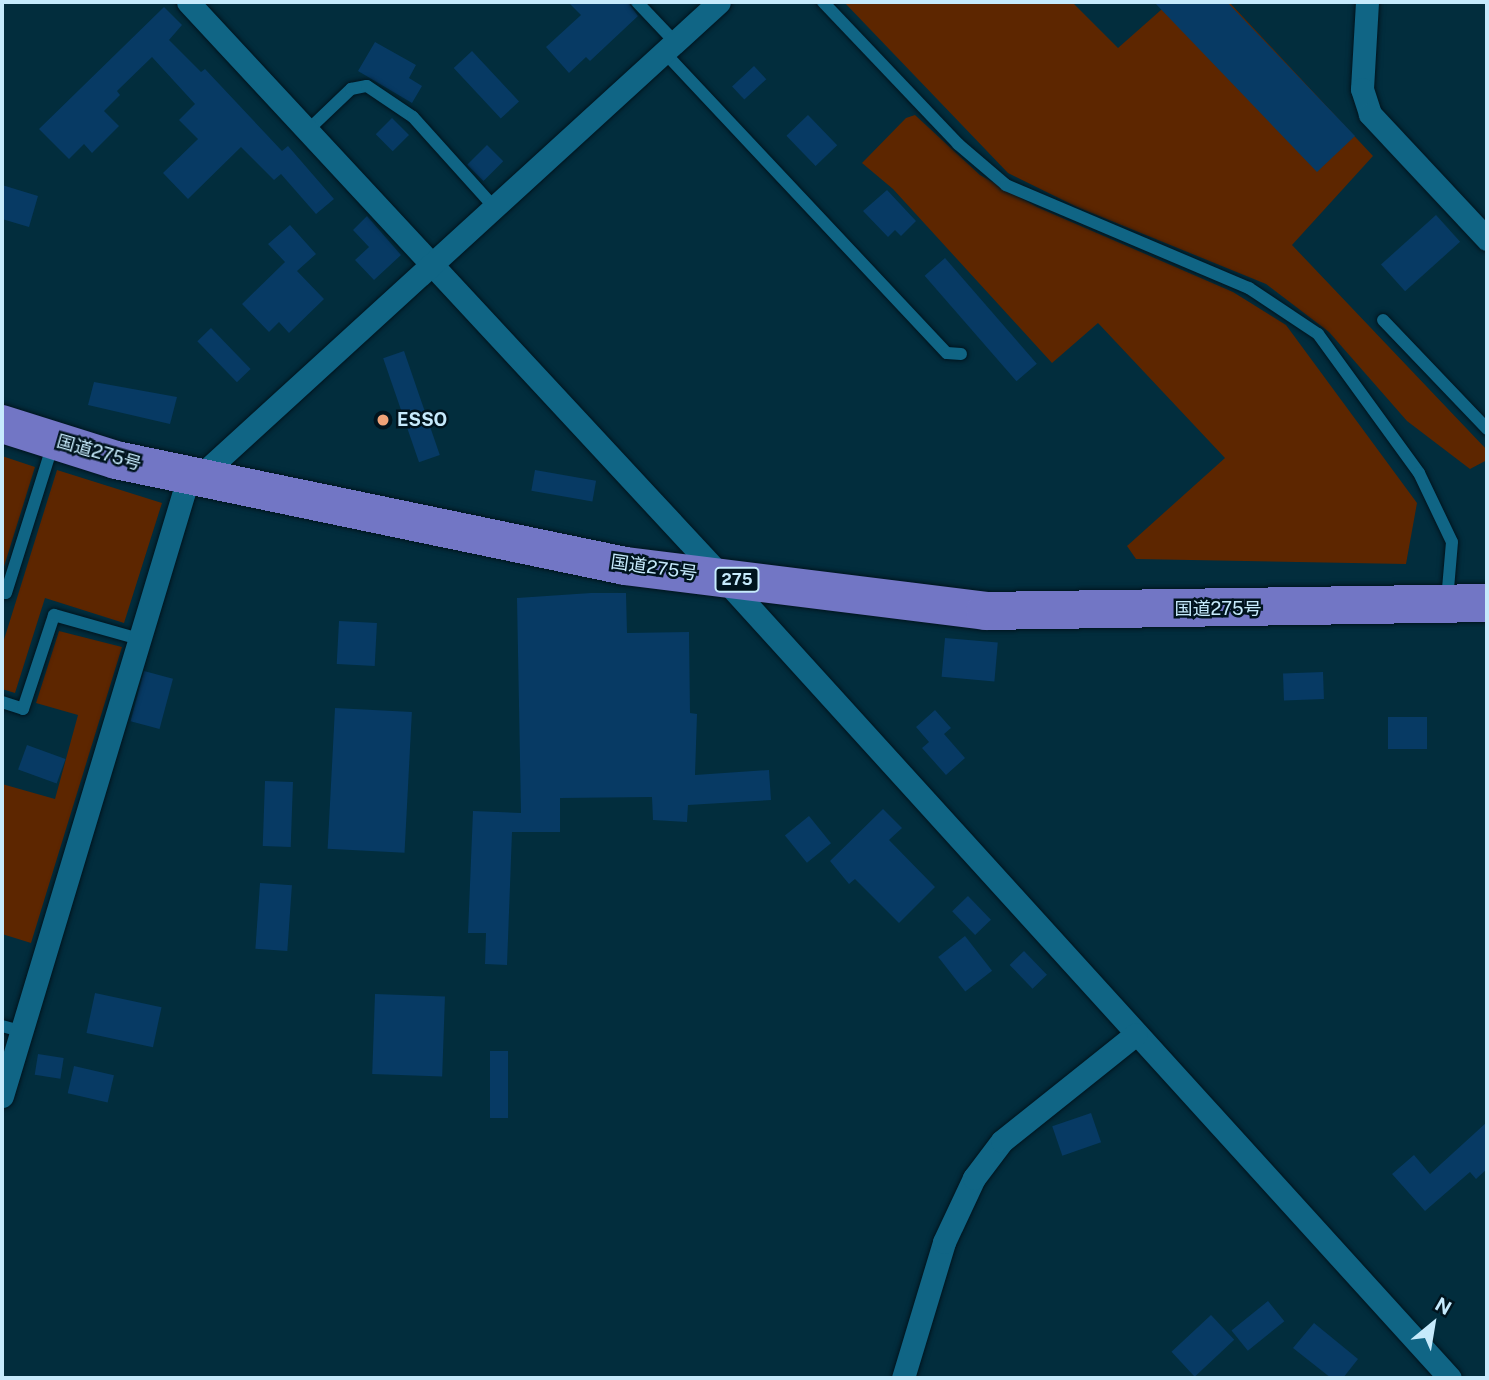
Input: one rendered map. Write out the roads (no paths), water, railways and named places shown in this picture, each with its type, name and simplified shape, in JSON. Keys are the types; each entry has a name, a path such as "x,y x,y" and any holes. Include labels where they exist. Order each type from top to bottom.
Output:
{"highway":[{"name":"国道275号","path":"2,424 116,460 625,566 985,611 1487,603"}],"street":[{"path":"188,2 723,578 1450,1378"},
{"path":"2,1096 11,1028 194,476 432,264 719,2"},
{"path":"1367,2 1362,89 1370,114 1487,239"},
{"path":"903,1378 944,1242 974,1178 1002,1141 1136,1034"}],"lane":[{"path":"637,2 669,47 947,353 961,354"},
{"path":"823,2 958,144 1006,185 1249,288 1318,334 1419,473 1452,542 1447,605"},
{"path":"307,131 351,89 367,86 413,117 494,207"},
{"path":"1383,320 1487,429"},
{"path":"2,591 6,593 54,440"},
{"path":"2,702 23,709 54,615 139,639"}],"place":[{"name":"ESSO","path":"383,420"}]}
